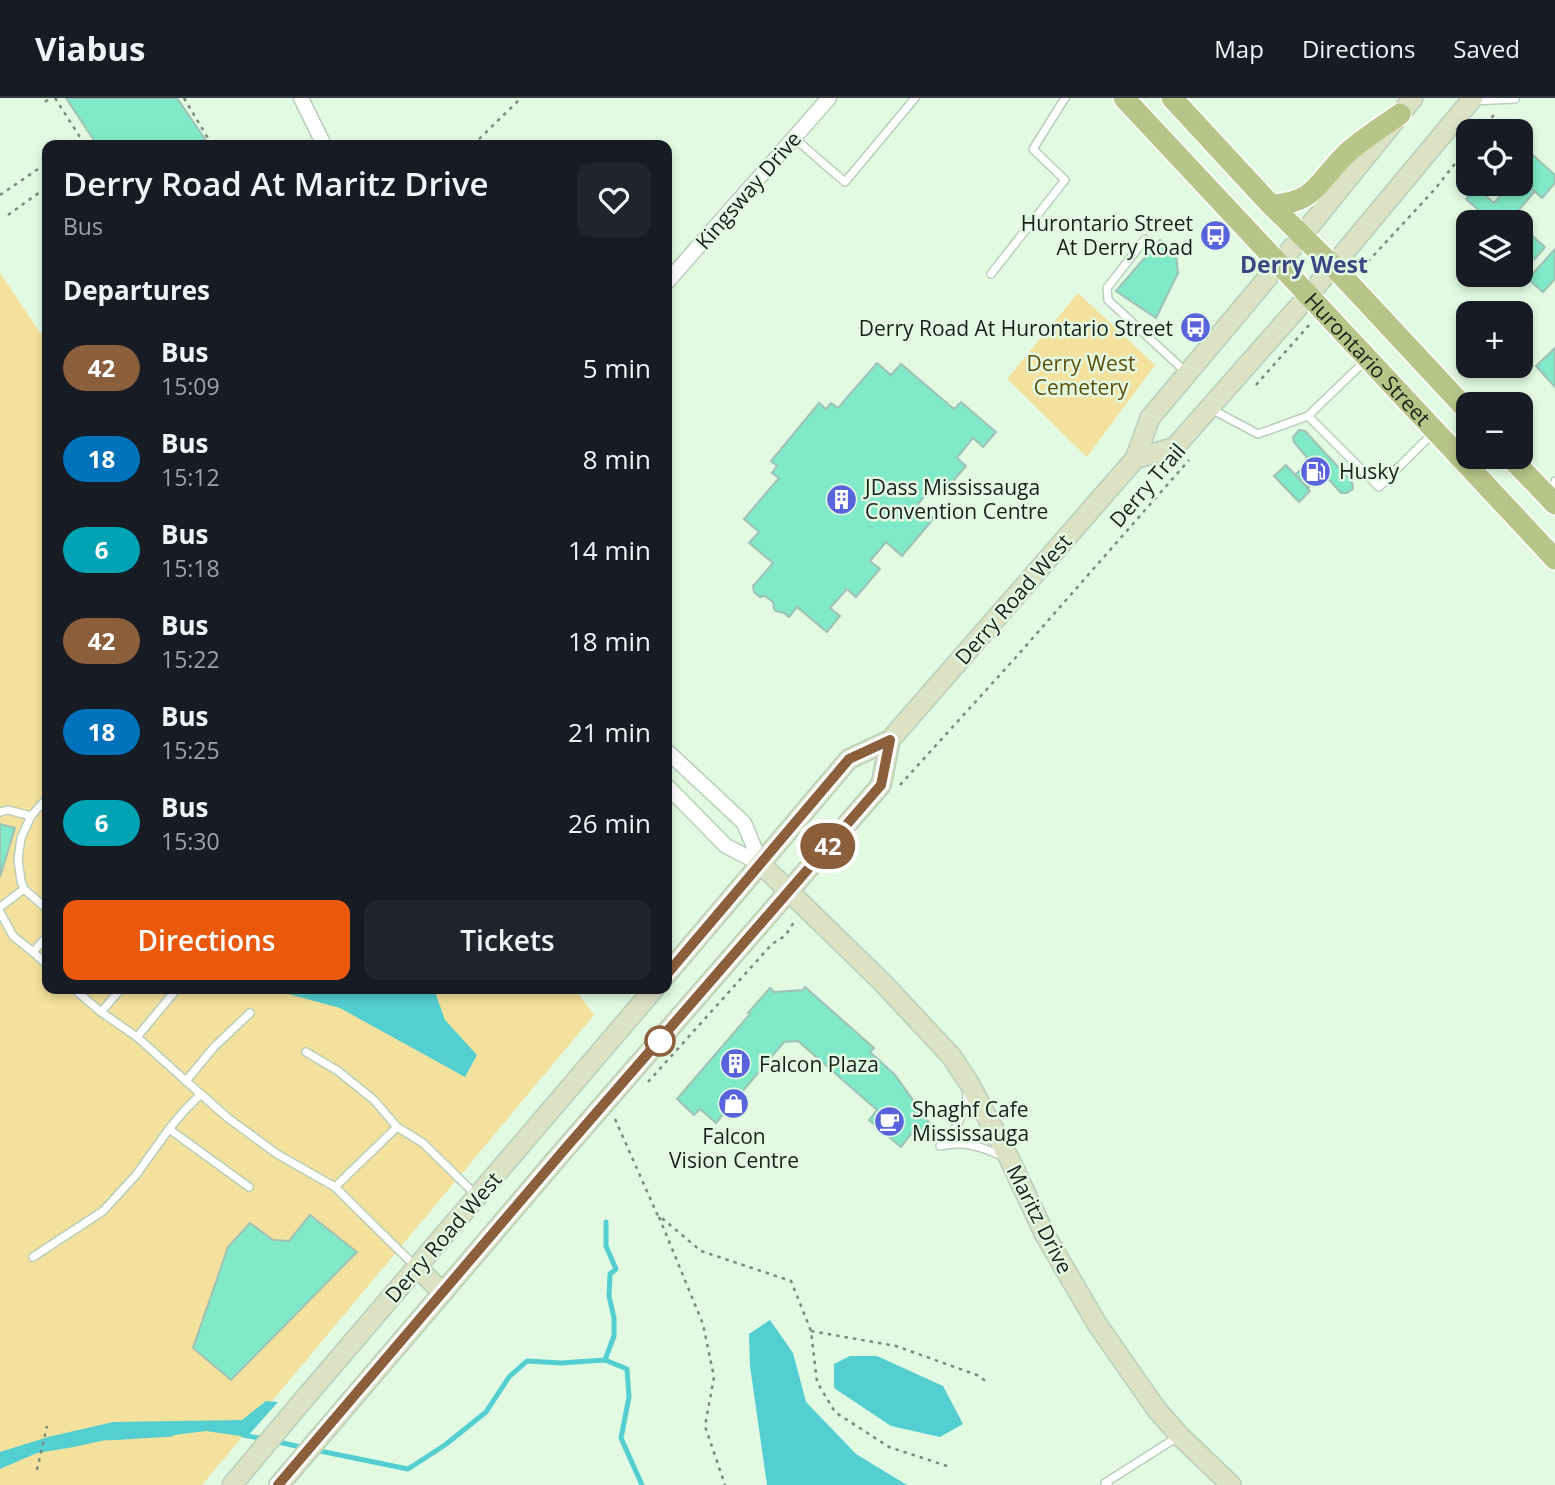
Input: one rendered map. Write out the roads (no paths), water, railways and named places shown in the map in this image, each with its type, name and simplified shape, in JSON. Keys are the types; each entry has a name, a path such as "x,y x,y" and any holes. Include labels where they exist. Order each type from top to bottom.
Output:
{"main road":[{"name":"Hurontario Street","path":"1124,98 1555,559"},
{"name":"Hurontario Street","path":"1172,98 1456,398"},
{"path":"1135,459 1175,447 1316,302 1332,266 1472,100"},
{"name":"Derry Road West","path":"672,968 849,759 890,740 1135,459 1150,418 1407,106"},
{"path":"1271,205 1287,204 1311,194 1347,153 1407,106"},
{"path":"1524,469 1553,494"},
{"name":"Derry Road West","path":"279,1485 881,785 890,740"},
{"name":"Maritz Drive","path":"761,864 883,983 952,1057 1010,1160 1045,1235 1097,1325 1157,1410 1231,1485"},
{"name":"Derry Road West","path":"232,1485 650,994"},
{"path":"417,1267 443,1293"}],"street":[{"path":"301,98 322,140"},
{"name":"Kingsway Drive","path":"672,276 829,98"},
{"path":"672,756 744,823 761,864"},
{"path":"672,791 726,846 761,864"}],"lane":[{"path":"794,138 845,182 915,98"},
{"path":"991,274 1065,180 1033,149 1065,98"},
{"path":"1472,100 1512,99"},
{"path":"1145,239 1107,288 1108,300 1187,373"},
{"path":"1210,408 1258,434 1308,416 1368,358"},
{"path":"1308,416 1379,488 1435,431"},
{"path":"42,803 31,816 21,838 18,859 24,889 42,905"},
{"path":"0,811 8,810 31,816"},
{"path":"24,889 0,909 13,936 42,960"},
{"path":"33,951 42,941"},
{"path":"80,994 137,1037 228,1118 276,1154 335,1187 417,1267"},
{"path":"101,1012 117,994"},
{"path":"137,1037 173,994"},
{"path":"186,1081 214,1047 250,1013"},
{"path":"306,1052 338,1071 374,1100 397,1127 423,1143 477,1196"},
{"path":"969,1083 961,1117 951,1136 940,1146 962,1143 977,1145 1010,1160"},
{"path":"33,1257 103,1211 136,1175 169,1129 201,1094"},
{"path":"335,1187 397,1127"},
{"path":"169,1129 249,1187"},
{"path":"1108,1485 1105,1483 1180,1436"}],"water":[{"path":"288,994 436,994 445,1020 477,1055 465,1077 340,1008"},
{"path":"770,1320 793,1353 806,1402 856,1454 907,1485 767,1485 750,1366 749,1334"},
{"path":"850,1356 877,1356 943,1386 963,1424 940,1437 891,1426 834,1388 834,1364"},
{"path":"266,1401 278,1402 247,1437 206,1431 166,1436 128,1435 37,1453 0,1469 0,1452 48,1437 113,1422 242,1420"}],"waterway":[{"path":"605,1360 614,1336 614,1318 609,1296 610,1274 616,1269 606,1246 606,1222"},
{"path":"315,1450 408,1469 445,1445 486,1412 509,1377 527,1361 561,1363 605,1360 627,1369 629,1397 621,1438 642,1485"},
{"path":"108,1438 172,1434"},
{"path":"243,1435 264,1439"},
{"path":"274,1441 305,1448"}],"place":[{"name":"Hurontario Street At Derry Road","path":"1216,235"},
{"name":"Derry Road At Hurontario Street","path":"1196,328"},
{"name":"Husky","path":"1316,471"},
{"name":"JDass Mississauga Convention Centre","path":"842,499"},
{"name":"Falcon Plaza","path":"736,1064"},
{"name":"Falcon Vision Centre","path":"734,1104"},
{"name":"Shaghf Cafe Mississauga","path":"889,1121"}],"district":[{"name":"Derry West","path":"1304,264"}],"park label":[{"name":"Derry West Cemetery","path":"1081,375"}]}
